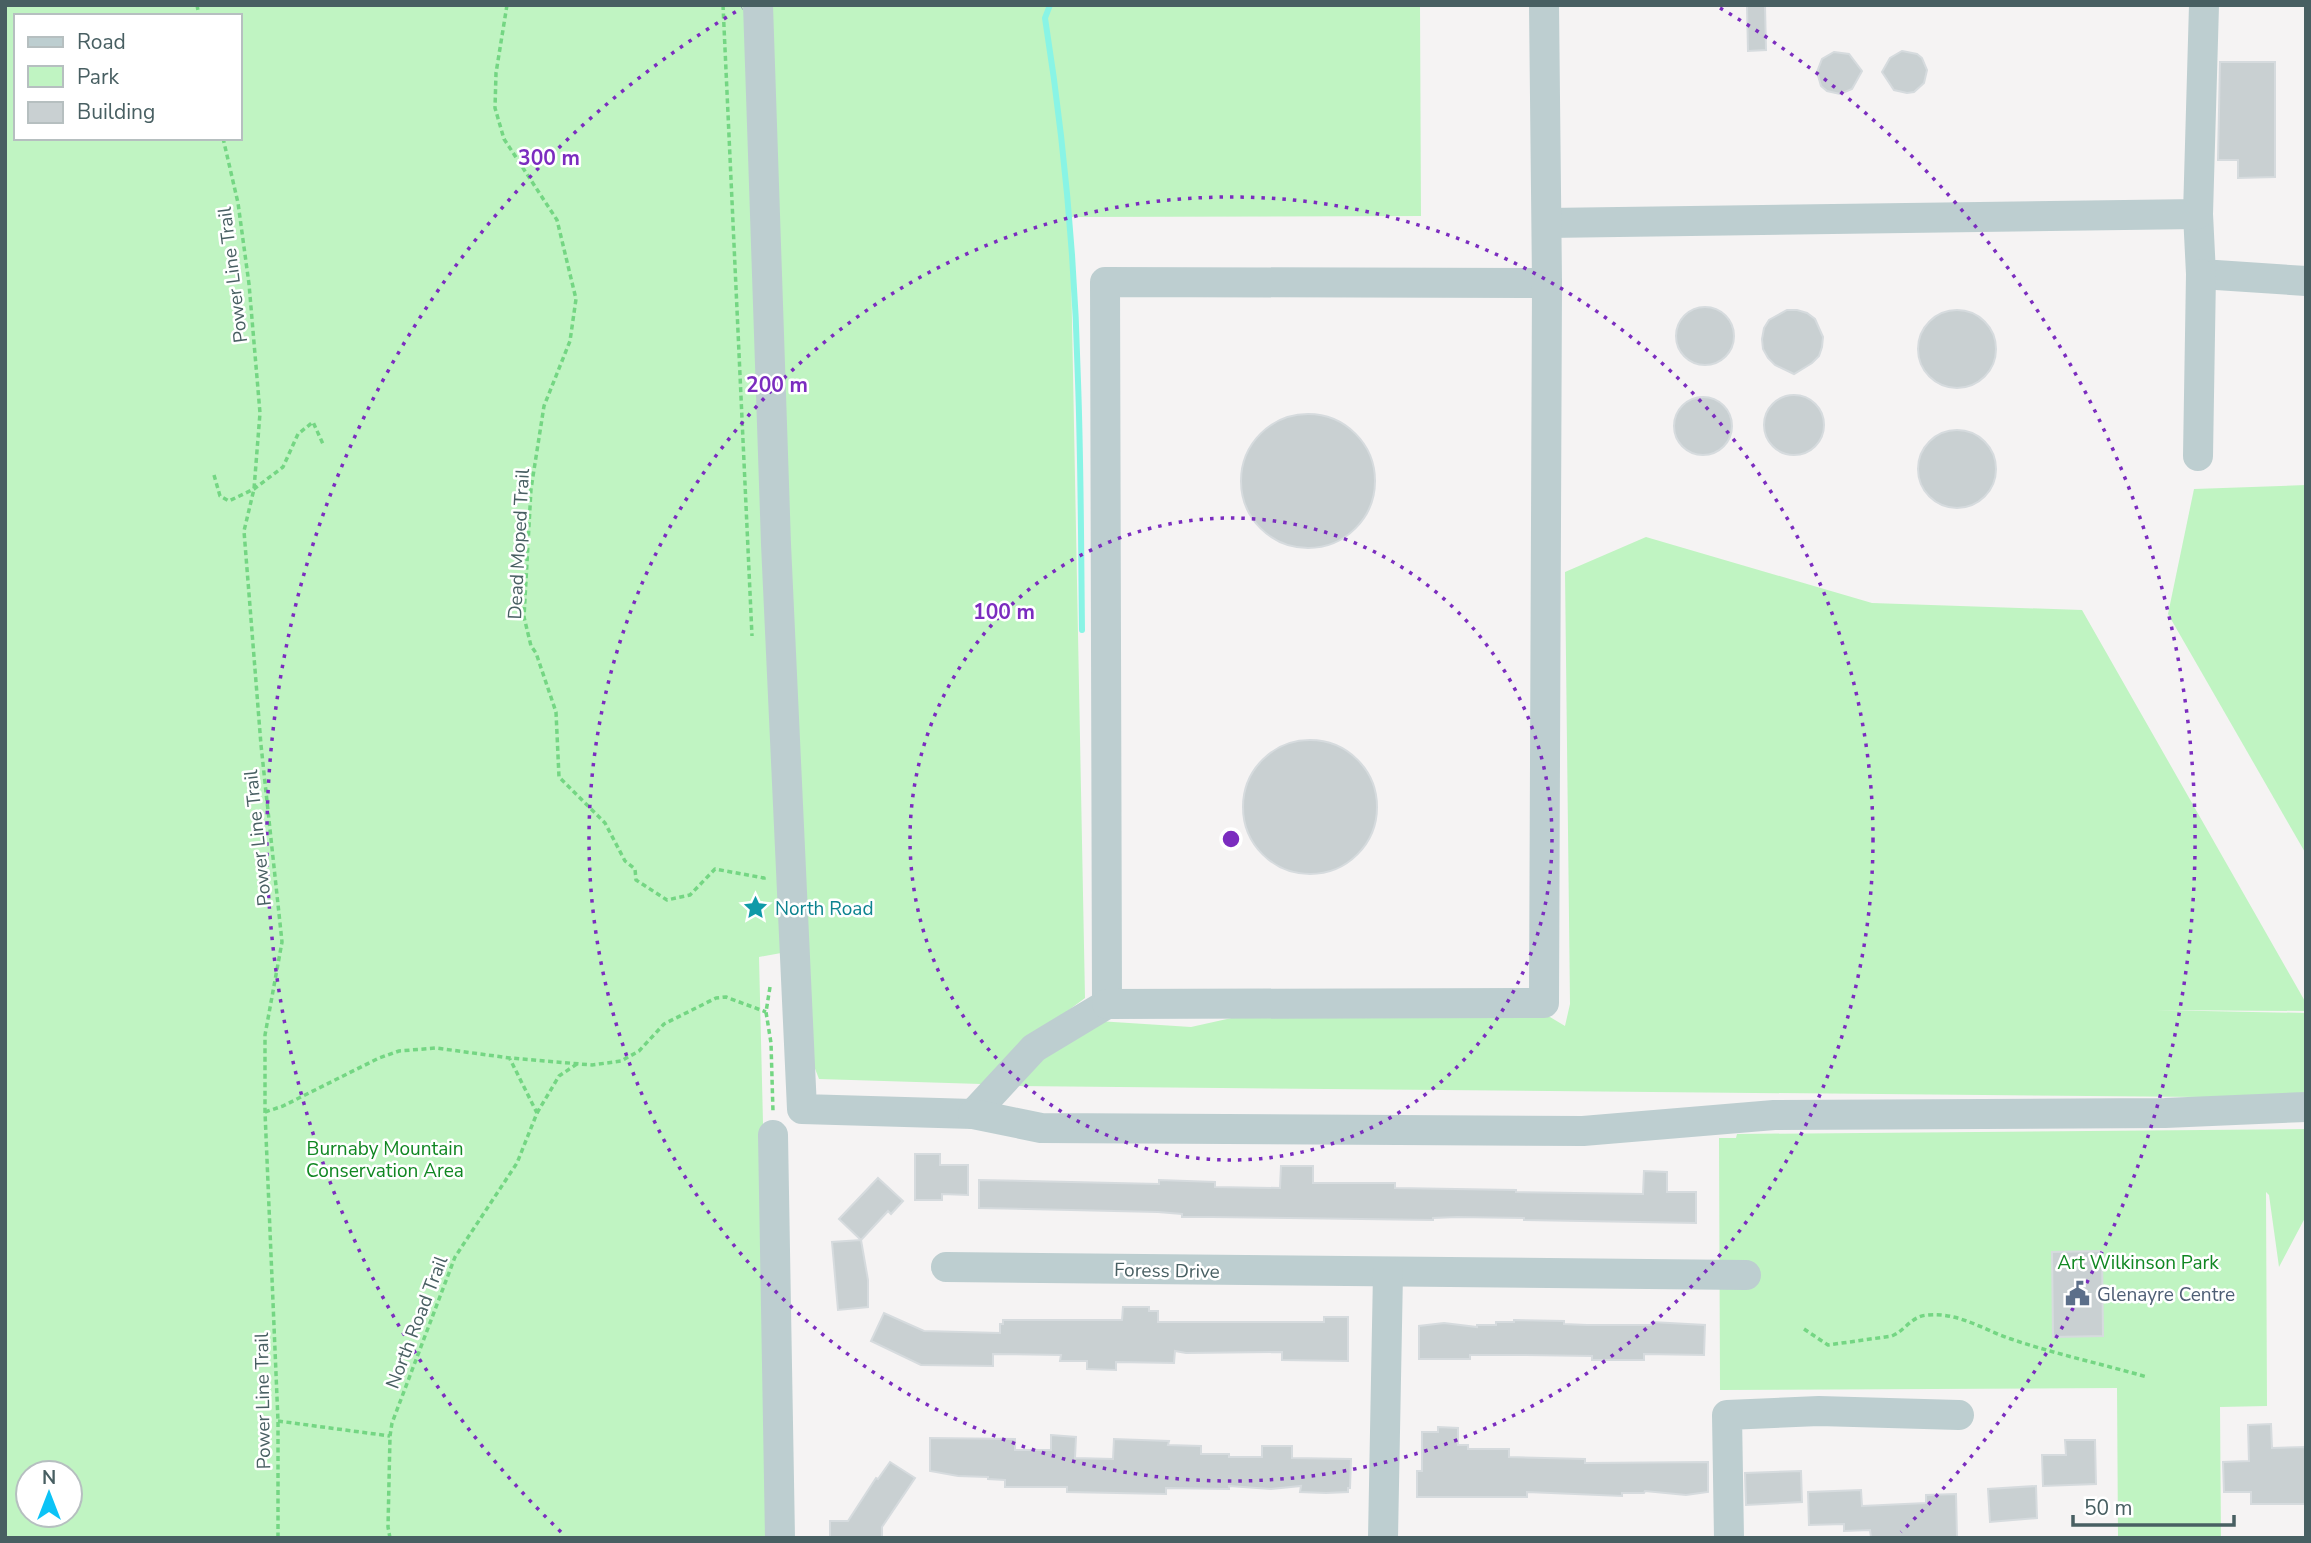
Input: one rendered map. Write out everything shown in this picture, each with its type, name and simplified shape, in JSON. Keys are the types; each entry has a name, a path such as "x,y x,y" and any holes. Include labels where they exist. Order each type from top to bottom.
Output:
{"street":[{"path":"758,5 776,544 802,1109 973,1114 1041,1128 1583,1131 1774,1115 2165,1114 2306,1107"},
{"path":"973,1114 1034,1048 1107,1004 1544,1003 1547,283 1544,5"},
{"path":"2198,456 2201,274 2198,214 2204,5"},
{"path":"1547,223 2198,214"},
{"path":"2201,274 2306,281"},
{"path":"1107,1004 1105,282 1547,283"},
{"path":"773,1135 780,1538"},
{"name":"Foress Drive","path":"946,1267 1746,1275"},
{"path":"1383,1538 1388,1273"},
{"path":"1729,1538 1727,1415 1819,1411 1959,1415"}],"path":[{"name":"Dead Moped Trail","path":"507,5 496,73 495,108 504,139 557,220 576,299 570,341 544,406 531,489 524,617 531,646 536,653 556,712 559,777 605,823 625,861 635,869 636,880 667,900 690,895 715,869 764,878 765,891"},
{"path":"723,5 753,642"},
{"name":"Power Line Trail","path":"223,140 238,203 249,284 260,413 254,489 244,531 261,745 282,942 265,1035 265,1112 278,1421 278,1538"},
{"path":"214,475 220,496 229,500 254,489 283,467 298,434 313,422 323,444"},
{"path":"770,986 766,1012 771,1043 773,1135"},
{"path":"265,1112 399,1051 436,1048 592,1065 621,1061 639,1051 664,1024 716,998 726,997 766,1012"},
{"path":"510,1058 537,1113"},
{"name":"North Road Trail","path":"390,1538 388,1527 392,1423 455,1257 517,1164 537,1113 559,1076 578,1063"},
{"path":"1804,1329 1828,1345 1892,1336 1909,1321 1927,1315 1946,1316 1960,1318 2010,1339 2147,1377"},
{"path":"278,1421 390,1436"}],"green space":[{"name":"Burnaby Mountain Conservation Area","path":"5,5 1420,5 1421,216 1070,217 1085,998 1022,1045 981,1084 819,1079 804,1040 803,949 759,957 773,1538 5,1538"},
{"path":"2306,485 2306,854 2168,614 2194,489"},
{"path":"1646,537 1872,603 2082,610 2306,1003 2306,1011 2156,1010 2306,1013 2306,1098 1009,1086 1041,1050 1098,1021 1191,1027 1263,1011 1540,1011 1565,1026 1570,1004 1565,572"},
{"name":"Art Wilkinson Park","path":"2306,1129 2306,1216 2279,1267 2269,1195 2266,1192 2267,1406 2220,1407 2221,1538 2118,1538 2117,1388 1720,1390 1719,1138 1736,1138 1737,1134"}],"building":[{"path":"1747,5 1765,5 1766,50 1748,51"},
{"path":"1902,51 1917,54 1922,58 1927,70 1924,83 1914,92 1894,90 1882,72 1890,58"},
{"path":"1834,52 1849,54 1862,71 1852,89 1840,94 1827,91 1821,86 1817,72 1822,59"},
{"path":"2220,62 2275,62 2275,177 2238,178 2238,160 2218,160"},
{"path":"1705,307 1716,309 1729,320 1734,336 1732,347 1721,360 1705,365 1694,363 1681,352 1676,336 1678,325 1689,312"},
{"path":"1787,310 1807,313 1815,319 1823,337 1819,356 1794,374 1775,365 1763,349 1764,328 1769,320"},
{"path":"1957,310 1972,313 1989,327 1996,349 1993,364 1979,381 1957,388 1942,385 1925,371 1918,349 1921,334 1935,317"},
{"path":"1794,395 1815,404 1824,425 1815,446 1794,455 1773,446 1764,425 1773,404"},
{"path":"1703,397 1714,399 1727,410 1732,426 1730,437 1719,450 1703,455 1692,453 1679,442 1674,426 1676,415 1687,402"},
{"path":"1308,414 1333,420 1355,434 1369,456 1375,481 1369,506 1355,528 1333,542 1308,548 1283,542 1261,528 1247,506 1241,481 1247,456 1261,434 1283,420"},
{"path":"1957,430 1972,433 1984,442 1993,454 1996,469 1993,484 1984,496 1972,505 1957,508 1942,505 1930,496 1921,484 1918,469 1921,454 1930,442 1942,433"},
{"path":"1310,740 1336,745 1357,760 1372,781 1377,807 1372,833 1357,854 1336,869 1310,874 1284,869 1263,854 1248,833 1243,807 1248,781 1263,760 1284,745"},
{"path":"915,1154 940,1154 940,1165 968,1165 968,1195 942,1194 942,1200 915,1200"},
{"path":"1281,1166 1313,1166 1313,1183 1395,1183 1395,1188 1643,1194 1644,1171 1667,1172 1667,1192 1696,1192 1696,1223 1457,1217 1433,1220 1182,1217 1182,1214 1158,1212 979,1208 979,1180 1159,1184 1159,1180 1215,1182 1215,1187 1280,1188"},
{"path":"878,1178 903,1201 891,1214 888,1211 861,1240 839,1219"},
{"path":"861,1240 868,1280 868,1307 838,1310 832,1242"},
{"name":"Glenayre Centre","path":"2102,1251 2103,1336 2053,1337 2052,1252"},
{"path":"1123,1307 1149,1307 1149,1311 1158,1311 1158,1322 1324,1322 1324,1317 1348,1317 1348,1361 1282,1360 1282,1352 1175,1351 1174,1363 1116,1362 1116,1370 1087,1369 1087,1361 1060,1361 1061,1355 993,1354 993,1366 921,1365 871,1341 884,1313 924,1331 1000,1333 1003,1320 1122,1320"},
{"path":"1514,1320 1564,1321 1564,1324 1587,1325 1651,1325 1652,1322 1705,1325 1704,1355 1644,1354 1644,1360 1592,1360 1592,1356 1526,1355 1419,1359 1419,1326 1444,1323 1477,1327"},
{"path":"2271,1424 2272,1448 2306,1447 2306,1504 2251,1504 2251,1492 2224,1492 2223,1462 2249,1461 2248,1425"},
{"path":"1438,1427 1458,1428 1458,1445 1468,1445 1468,1449 1509,1449 1509,1457 1585,1459 1585,1463 1708,1462 1708,1492 1686,1495 1645,1491 1622,1493 1622,1496 1527,1492 1527,1497 1417,1497 1417,1471 1422,1471 1422,1432 1438,1432"},
{"path":"1051,1435 1076,1437 1075,1458 1113,1459 1114,1439 1169,1441 1168,1445 1201,1446 1201,1454 1229,1454 1229,1457 1262,1457 1262,1446 1292,1446 1292,1458 1351,1459 1350,1488 1348,1492 1326,1493 1300,1492 1301,1486 1271,1489 1229,1486 1229,1489 1166,1488 1166,1494 1067,1492 1067,1487 1005,1487 1005,1480 930,1471 930,1438 1015,1439 1015,1450 1051,1450"},
{"path":"2065,1440 2095,1440 2096,1484 2043,1486 2042,1455 2066,1455"},
{"path":"890,1462 915,1478 882,1527 882,1538 830,1538 830,1521 848,1521 876,1478 878,1479"},
{"path":"1801,1471 1802,1502 1746,1505 1745,1473"},
{"path":"2036,1486 2037,1518 1990,1522 1988,1489"},
{"path":"1861,1490 1862,1506 1926,1503 1926,1495 1956,1494 1957,1538 1871,1538 1870,1530 1844,1531 1844,1524 1809,1525 1808,1492"}],"waterway":[{"path":"1050,5 1045,18 1068,199 1074,290 1080,443 1082,630"}],"place":[{"name":"North Road","path":"755,908"},
{"name":"Glenayre Centre","path":"2077,1294"}]}
